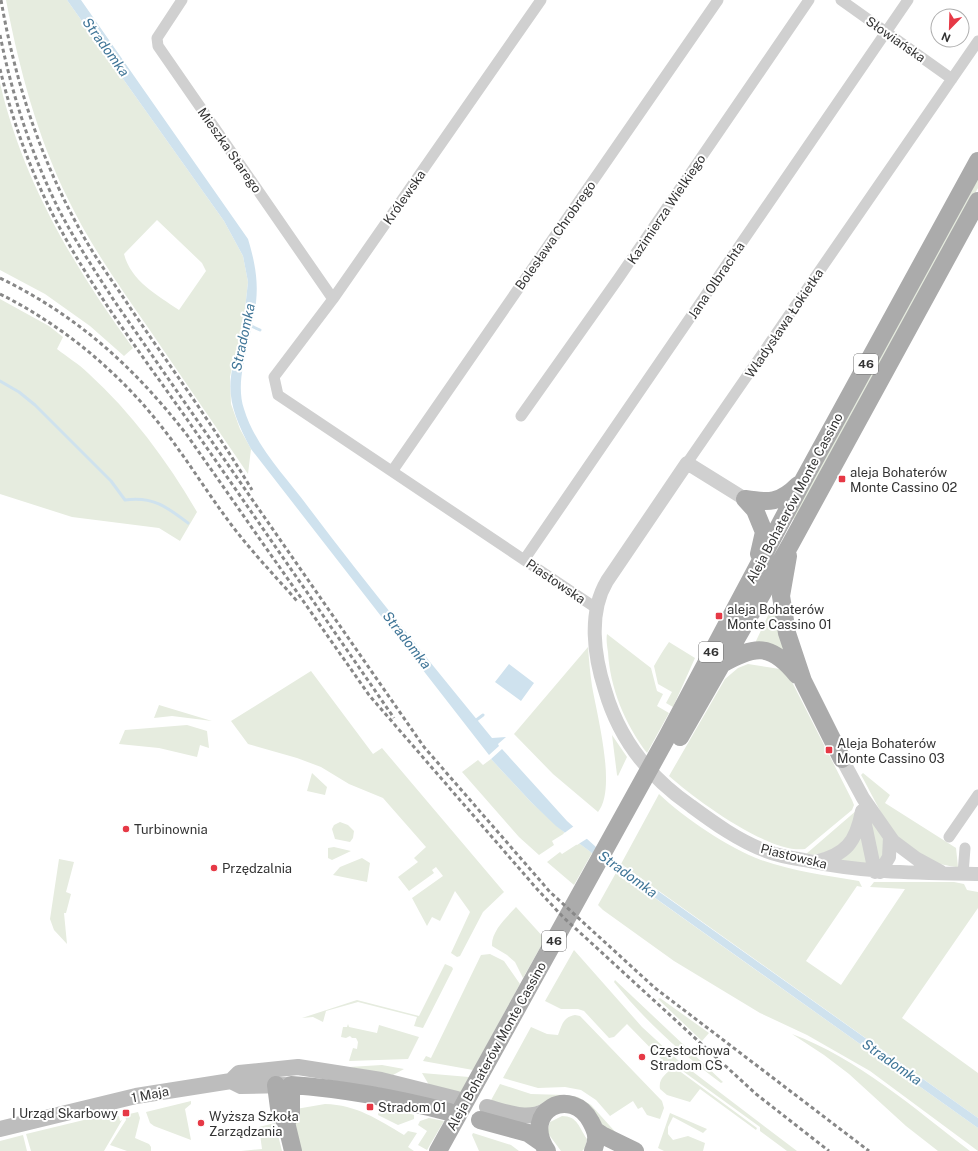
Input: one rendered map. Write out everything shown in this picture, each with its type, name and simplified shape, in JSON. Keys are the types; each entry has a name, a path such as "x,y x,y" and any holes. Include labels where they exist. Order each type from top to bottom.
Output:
{"main road":[{"name":"Aleja Bohaterów Monte Cassino","path":"444,1149 672,739 757,568 804,479 978,161"},
{"name":"Aleja Bohaterów Monte Cassino","path":"672,739 722,664 790,545 978,201"},
{"path":"745,499 765,502 778,500 788,496 804,479"},
{"path":"745,499 755,510 764,532 757,568"},
{"path":"790,545 781,596 787,633 803,681 842,759"},
{"path":"722,664 748,651 765,651 780,656 803,681"},
{"name":"1 Maja","path":"231,1081 239,1073 298,1067 356,1075 406,1094"},
{"path":"282,1068 284,1085 291,1115 286,1122 293,1151"},
{"name":"1 Maja","path":"0,1129 150,1094 231,1081 241,1086 284,1085 406,1094"},
{"path":"406,1094 453,1106"},
{"path":"484,1113 526,1116 538,1115 558,1105 576,1107 586,1114 596,1130 602,1135 634,1151"},
{"path":"544,1147 540,1127 545,1111"},
{"path":"484,1113 528,1133 544,1147"},
{"path":"593,1151 597,1140 596,1130"}],"street":[{"name":"Mieszka Starego","path":"182,0 157,38 158,46 333,299"},
{"name":"Królewska","path":"278,395 274,377 333,299 541,0"},
{"name":"Bolesława Chrobrego","path":"393,470 718,0"},
{"name":"Kazimierza Wielkiego","path":"521,416 622,273 809,0"},
{"name":"Słowiańska","path":"841,0 952,79"},
{"name":"Jana Olbrachta","path":"524,560 908,0"},
{"name":"Władysława Łokietka","path":"596,608 598,598 607,582 978,41"},
{"name":"Piastowska","path":"278,395 393,470 596,608 596,634 600,670 608,703 629,745 649,770 683,801 735,835 766,851 812,862 877,872 978,874"},
{"path":"688,463 745,499"},
{"path":"842,759 862,804 877,872"},
{"path":"949,837 978,795"},
{"path":"812,862 832,857 848,846 859,827 862,804"},
{"path":"862,804 904,851 943,873"},
{"path":"877,872 888,857 890,837"},
{"path":"963,874 965,848"}],"shaded area":[{"path":"6,0 67,0 224,221 243,256 248,282 242,336 234,358 230,377 231,404 240,429 251,449 248,474 116,282 86,233 68,199 47,151 30,101","holes":["157,220 202,263 206,271 179,310 154,293 139,280 127,264 124,254"]},
{"path":"0,83 22,155 53,222 71,255 133,348 124,356 90,326 45,294 0,270"},
{"path":"978,173 978,188 796,520 791,518"},
{"path":"0,299 49,326 63,337 57,349 81,367 104,388 148,439 174,475 197,512 180,541 159,528 72,517 0,494"},
{"path":"776,604 784,650 757,645 756,641 772,607"},
{"path":"607,634 651,668 657,691 663,694 657,706 669,713 647,753 632,730 615,692 609,665"},
{"path":"669,642 695,658 673,707 666,703 672,692 658,684 654,666"},
{"path":"588,647 592,686 606,770 606,787 603,801 598,812 553,774 514,734"},
{"path":"748,664 780,669 789,676 854,805 852,810 805,849 790,848 772,843 753,834 714,811 669,776 725,679 738,668"},
{"path":"311,671 373,754 382,748 504,892 483,912 460,956 457,957 451,953 470,912 455,891 440,921 432,917 427,926 412,898 443,876 436,867 432,870 434,873 409,891 398,877 418,862 414,858 426,847 383,798 349,784 321,767 297,758 248,744 231,721"},
{"path":"159,705 212,721 172,716 154,718"},
{"path":"187,725 207,731 209,748 200,745 197,757 159,748 119,744 125,730"},
{"path":"612,735 627,757 618,776 617,775"},
{"path":"491,759 531,802 565,833 552,841 554,845 539,855 519,837 462,772 478,760 483,765"},
{"path":"312,773 327,787 325,795 307,791"},
{"path":"863,773 890,795 885,803 956,848 958,867 931,861 906,849 894,834 882,814 861,775"},
{"path":"659,794 681,813 707,832 748,855 773,864 797,870 859,881 862,887 857,886 806,961 841,985 905,889 870,887 874,882 954,882 964,884 967,890 978,892 978,908 902,1018 978,1073 978,1118 621,864"},
{"path":"857,810 858,818 840,848 815,855 806,854"},
{"path":"868,810 885,840 886,851 879,864"},
{"path":"340,822 348,825 354,831 353,838 350,842 335,839 332,829 334,825"},
{"path":"863,831 869,865 836,861"},
{"path":"579,843 592,853 574,885 547,862 560,852 562,854"},
{"path":"334,847 351,851 332,860 328,858 328,848"},
{"path":"362,858 370,863 367,882 333,875 340,867"},
{"path":"59,859 74,862 66,892 71,894 66,913 64,913 67,944 54,930 50,919"},
{"path":"617,871 978,1128 978,1151 870,1071 807,1035 760,1013 674,961 603,910 598,905"},
{"path":"516,907 545,939 523,978 515,962 492,946 492,940 497,930"},
{"path":"574,950 642,1027 680,1062 797,1151 787,1151 760,1131 760,1127 673,1064 669,1067 627,1024 614,1037 609,1038 584,1011 578,1009 561,1009 545,1001"},
{"path":"490,954 504,961 520,984 473,1070 423,1061 426,1056 431,1058 481,955"},
{"path":"445,964 453,969 423,1028 414,1026 417,1017 358,1002 326,1011 323,1022 313,1017 302,1018 357,1000 419,1016"},
{"path":"615,980 723,1082 721,1083 706,1072 664,1036 638,1010 614,982"},
{"path":"660,998 709,1033 702,1041 658,999"},
{"path":"575,1015 580,1016 662,1101 664,1108 660,1119 647,1115 642,1107 638,1109 633,1101 610,1116 596,1100 581,1090 565,1087 538,1088 503,1078 531,1027 547,1034 558,1035 565,1020"},
{"path":"348,1024 349,1027 377,1033 379,1025 419,1037 408,1059 349,1061 353,1048 357,1049 358,1042 356,1038 352,1038 350,1036 346,1038 341,1037 343,1027 347,1027"},
{"path":"792,1034 840,1056 862,1070 907,1102 970,1151 938,1151 906,1126 849,1074"},
{"path":"382,1065 404,1069 393,1075 349,1067"},
{"path":"674,1067 757,1128 756,1130 700,1089 690,1102 667,1095 660,1089 660,1082"},
{"path":"422,1073 469,1077 460,1094 429,1085"},
{"path":"500,1084 531,1094 578,1097 591,1105 619,1136 645,1148 610,1133 602,1125 593,1109 582,1100 573,1097 554,1097 535,1107 527,1109 490,1102"},
{"path":"191,1101 191,1104 185,1109 191,1140 154,1126 150,1123 146,1112"},
{"path":"325,1104 357,1110 376,1118 404,1135 408,1131 417,1133 408,1147 414,1151 301,1151 294,1126 296,1109"},
{"path":"379,1111 402,1111 414,1115 414,1119 398,1125 378,1115"},
{"path":"138,1112 140,1118 135,1138 149,1144 151,1151 127,1151 110,1145 126,1120 125,1115"},
{"path":"670,1113 707,1129 703,1133 673,1117 668,1127 668,1134 673,1140 688,1136 705,1143 703,1151 664,1151 658,1148"},
{"path":"119,1116 120,1121 122,1120 104,1151 31,1151 26,1134 88,1119"},
{"path":"562,1116 572,1118 578,1123 587,1139 585,1148 582,1151 561,1151 547,1132 550,1122"},
{"path":"429,1118 444,1121 427,1150 418,1145 427,1131 418,1125 420,1121"},
{"path":"275,1123 282,1151 241,1151 262,1149 259,1127"},
{"path":"473,1133 511,1145 519,1151 479,1151 472,1135"},
{"path":"23,1135 27,1151 0,1151 0,1141"}],"water":[{"name":"Stradomka","path":"67,0 81,0 248,239 255,266 257,289 255,312 249,339 242,336 248,282 243,256 224,221"},
{"name":"Stradomka","path":"241,341 248,344 244,360 241,385 242,401 249,423 263,448 354,566 492,738 506,737 489,755 251,449 233,408 231,396 230,384 232,371"},
{"path":"509,664 534,683 521,701 495,682"},
{"name":"Stradomka","path":"502,749 567,821 596,847 978,1118 978,1128 556,826 531,802 491,759"}],"pier":[{"path":"574,826 588,838 577,845 563,834"}],"waterway":[{"name":"Stradomka","path":"249,325 260,330"},
{"path":"0,381 19,392 35,405 111,481 125,500 135,499 152,501 173,512 188,523"},
{"path":"475,721 483,715"}],"railway":[{"path":"1,0 14,60 31,118 41,147 66,203 98,260 208,421 252,490"},
{"path":"0,35 10,80 31,145 48,187 78,244 115,302 424,747 550,892 655,988 869,1151"},
{"path":"0,69 10,106 36,178 52,213 83,268 100,295 394,718"},
{"path":"0,278 55,309 79,326 125,365 167,410 187,435 369,695 563,917 756,1094 829,1151"},
{"path":"0,294 23,306 67,335 108,368 144,406 171,438 241,537 297,601"}],"place":[{"name":"aleja Bohaterów Monte Cassino 02","path":"842,479"},
{"name":"aleja Bohaterów Monte Cassino 01","path":"719,616"},
{"name":"Aleja Bohaterów Monte Cassino 03","path":"829,750"},
{"name":"Turbinownia","path":"126,829"},
{"name":"Przędzalnia","path":"214,868"},
{"name":"Częstochowa Stradom CS","path":"642,1057"},
{"name":"Stradom 01","path":"370,1107"},
{"name":"I Urząd Skarbowy","path":"126,1113"},
{"name":"Wyższa Szkoła Zarządzania","path":"201,1123"}]}
